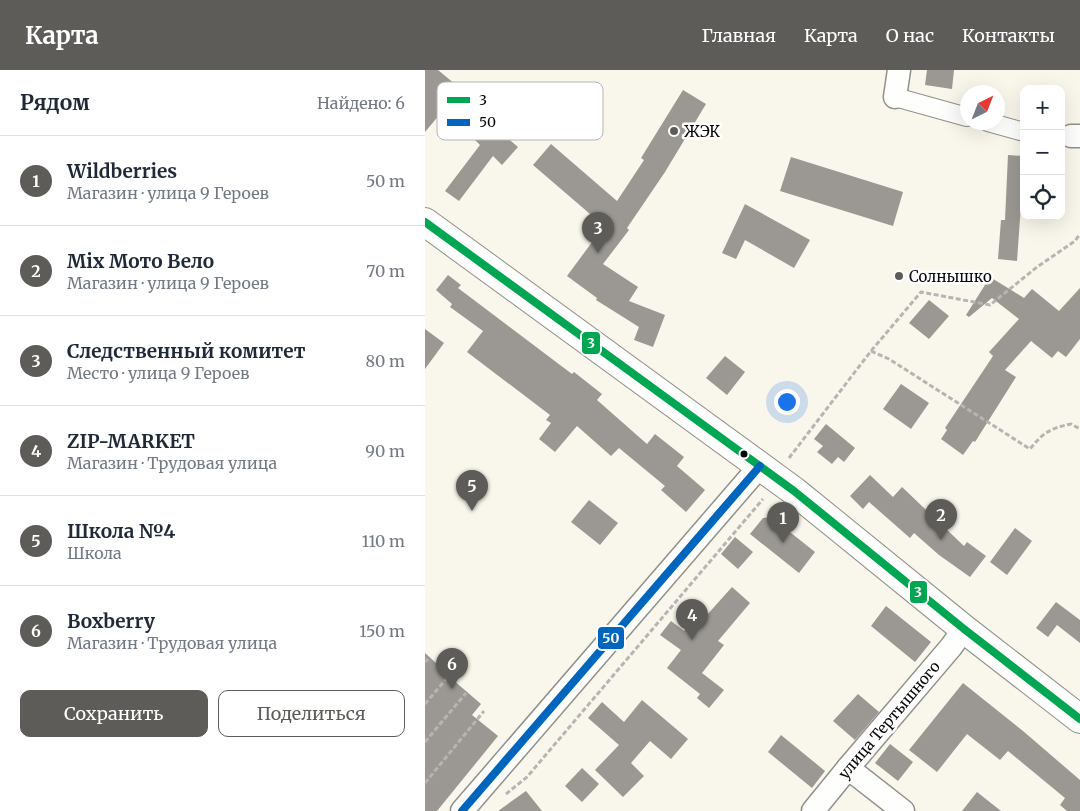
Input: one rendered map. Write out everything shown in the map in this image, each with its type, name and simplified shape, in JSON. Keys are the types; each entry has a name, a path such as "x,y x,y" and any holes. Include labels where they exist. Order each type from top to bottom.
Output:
{"street":[{"path":"899,70 895,97 960,115"},
{"path":"1005,127 1020,131"},
{"path":"425,222 773,464 794,491 964,629 1080,719"},
{"path":"462,811 773,464"},
{"name":"улица Тертышного","path":"813,811 964,629"},
{"path":"848,768 903,811"}],"path":[{"path":"773,464 921,292 990,305 1037,267 1075,241 1080,234"},
{"path":"871,351 889,359 1030,449 1039,438 1053,428 1071,424 1080,429"},
{"path":"527,778 763,498"},
{"path":"425,704 448,677"},
{"path":"425,742 465,693"},
{"path":"425,783 483,711"}],"building":[{"path":"425,70 438,70 453,82 437,82 437,118 425,132"},
{"path":"927,70 954,70 952,89 925,85"},
{"path":"683,90 706,104 665,172 627,228 629,230 603,264 638,287 629,301 665,315 653,347 634,340 639,327 596,300 597,298 567,276 604,226 533,165 551,144 617,201 644,160 641,158"},
{"path":"475,140 510,140 518,147 502,165 493,156 459,201 445,191 480,145"},
{"path":"1008,155 1020,156 1020,219 1017,261 998,259 1001,220 1005,220"},
{"path":"791,157 903,192 893,226 780,191"},
{"path":"745,204 810,240 794,268 745,240 736,259 722,253"},
{"path":"448,275 461,285 458,288 572,374 574,372 602,394 597,400 647,444 655,434 684,457 677,466 705,490 686,512 661,490 665,486 619,448 611,456 577,426 555,452 539,439 551,423 546,420 550,415 467,352 483,331 450,307 452,304 436,290"},
{"path":"990,277 1024,298 1032,289 1059,311 1080,288 1080,339 1066,357 1058,351 1052,358 1031,341 1005,370 1016,377 975,442 973,441 963,455 941,439 947,430 945,428 993,356 989,352 1019,319 992,298 969,317 966,315"},
{"path":"929,300 949,316 929,339 909,323"},
{"path":"425,329 444,343 425,369"},
{"path":"725,356 745,372 727,395 706,378"},
{"path":"901,384 929,403 911,429 883,409"},
{"path":"826,424 855,448 844,462 838,457 832,464 817,452 823,446 814,439"},
{"path":"870,475 893,497 902,487 964,546 967,542 986,556 970,577 939,555 914,533 910,538 869,502 863,509 850,496"},
{"path":"589,500 618,523 600,545 571,522"},
{"path":"771,517 815,552 799,573 750,534 763,518"},
{"path":"1015,528 1032,541 1007,575 990,562"},
{"path":"735,537 753,552 738,569 721,554"},
{"path":"732,587 750,603 718,641 724,645 702,673 724,690 709,708 697,698 700,694 667,668 681,650 660,635 671,621 684,631 692,620 698,625"},
{"path":"1056,602 1080,620 1080,643 1057,625 1048,637 1036,628"},
{"path":"886,606 931,642 915,662 871,626"},
{"path":"425,653 481,704 472,715 498,736 437,811 425,811"},
{"path":"963,683 1080,780 1080,811 1067,811 1060,805 1065,798 1008,751 1000,760 967,734 937,772 909,750"},
{"path":"858,694 879,712 855,740 833,721"},
{"path":"642,700 688,739 671,759 650,741 631,763 644,776 623,797 595,770 619,745 588,718 602,702 624,722"},
{"path":"781,735 825,771 812,788 768,752"},
{"path":"890,744 913,762 898,781 875,763"},
{"path":"582,768 599,784 582,802 565,786"},
{"path":"526,791 542,811 498,811"},
{"path":"977,792 1001,811 962,811"}],"transit line":[{"name":"3","path":"425,222 794,491 964,629 1080,719"},
{"name":"50","path":"462,811 760,466"}],"place":[{"name":"ЖЭК","path":"674,131"},
{"name":"Следственный комитет","path":"598,253"},
{"name":"Солнышко","path":"899,276"},
{"name":"Школа №4","path":"472,511"},
{"name":"Mix Мото Вело","path":"941,540"},
{"name":"Wildberries","path":"783,543"},
{"name":"ZIP-MARKET","path":"692,640"},
{"name":"Boxberry","path":"452,689"}]}
